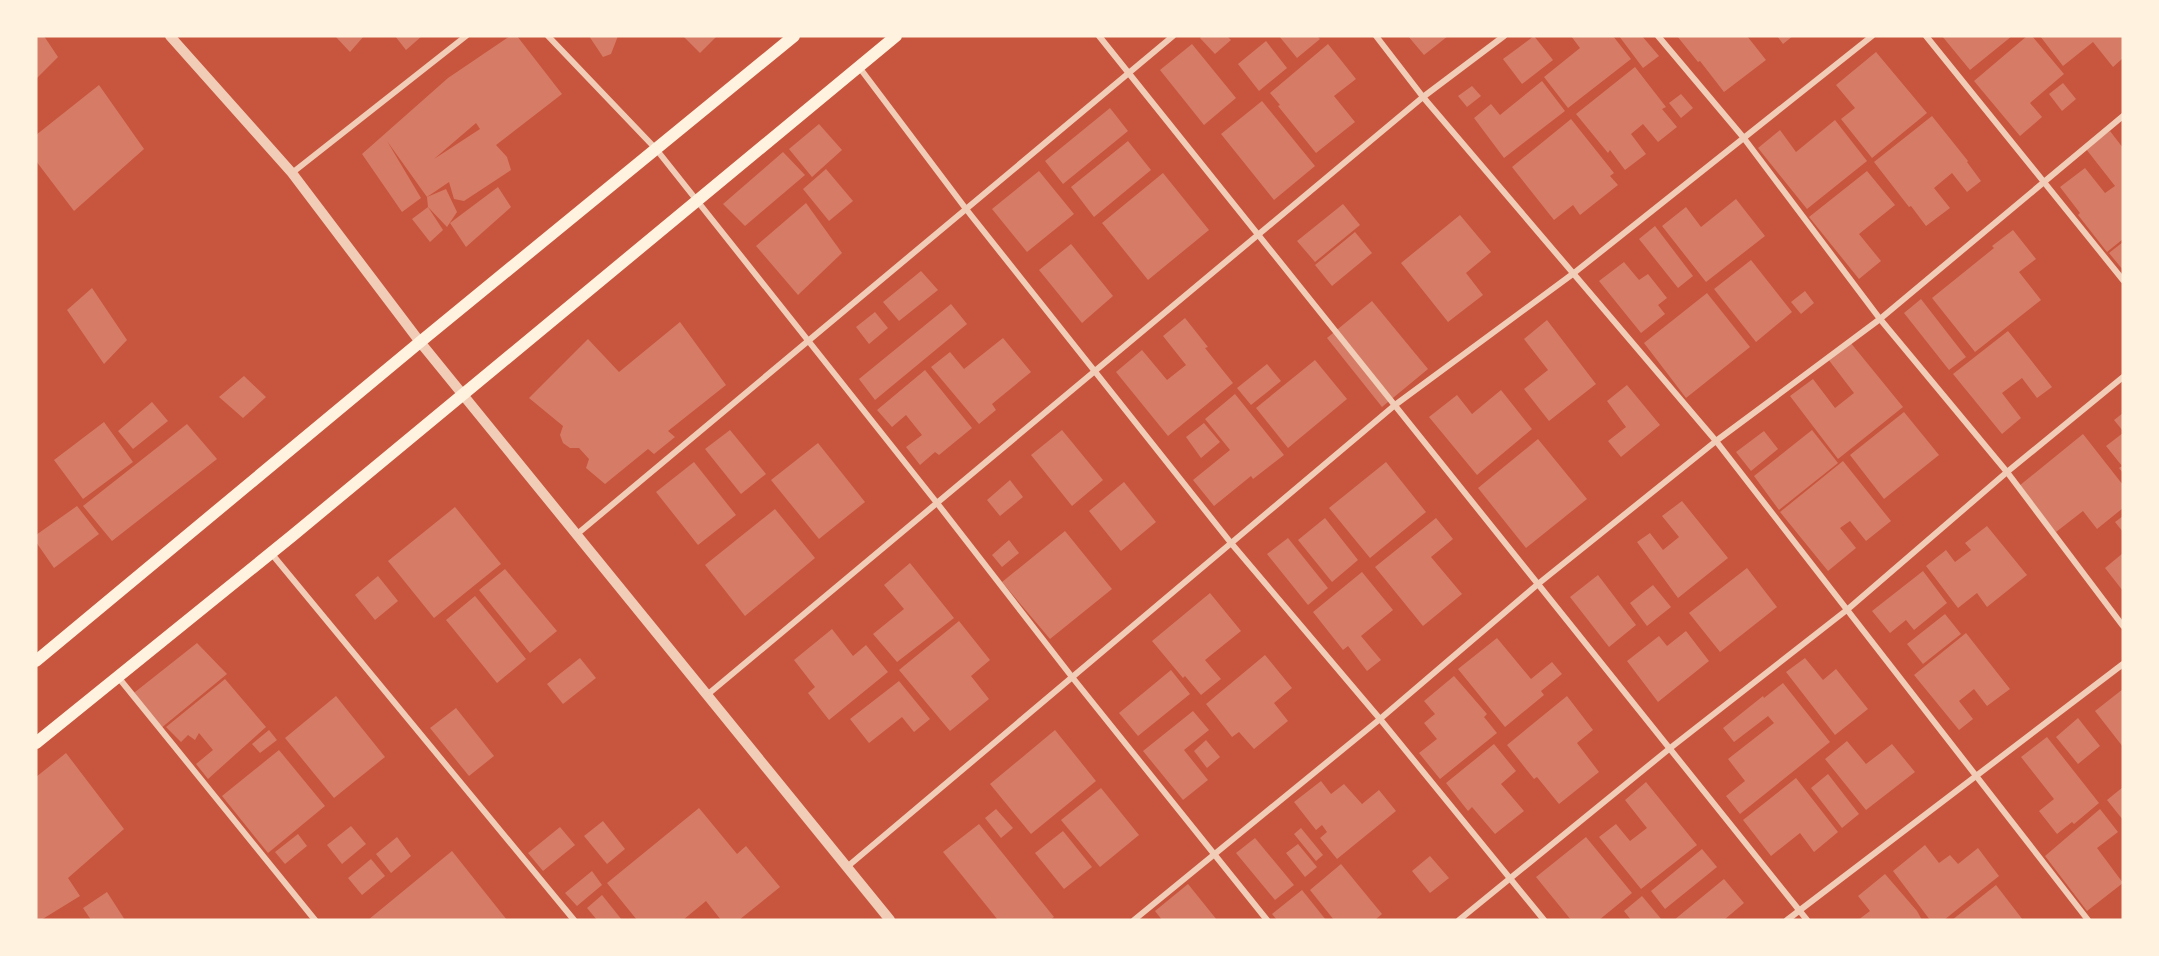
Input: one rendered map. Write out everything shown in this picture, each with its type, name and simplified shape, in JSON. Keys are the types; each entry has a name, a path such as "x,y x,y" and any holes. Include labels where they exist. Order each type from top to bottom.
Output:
{"main road":[{"path":"36,661 420,342 794,36"},
{"path":"36,742 271,553 896,36"}],"street":[{"path":"170,36 292,173 420,342 890,920"},
{"path":"292,173 466,36"},
{"path":"548,36 656,149 1072,677 1267,920"},
{"path":"1100,36 1807,920"},
{"path":"576,534 1173,36"},
{"path":"1376,36 1423,97 1716,441 2088,920"},
{"path":"707,695 1423,97 1504,36"},
{"path":"1658,36 1743,137 1880,319 2007,472 2123,626"},
{"path":"847,867 1395,405 1574,273 1872,36"},
{"path":"1926,36 2123,280"},
{"path":"859,67 966,209 1232,543 1380,719 1544,920"},
{"path":"1134,920 1380,719 1538,584 1716,441 1880,319 2123,116"},
{"path":"1459,920 1669,749 1848,609 2007,472 2123,377"},
{"path":"271,553 574,920"},
{"path":"1787,920 2123,664"},
{"path":"117,677 315,920"}],"building":[{"path":"36,36 44,36 58,57 36,79"},
{"path":"335,36 364,36 350,52"},
{"path":"395,36 422,36 406,50"},
{"path":"510,36 517,36 562,94 496,145 507,157 511,170 464,201 454,199 449,182 427,197 387,141 421,198 402,212 362,154 448,78","holes":["476,123 480,129 434,159"]},
{"path":"589,36 618,36 611,54 603,57"},
{"path":"683,36 717,36 700,53"},
{"path":"1202,36 1227,36 1231,40 1215,54 1200,38"},
{"path":"1279,36 1317,36 1320,39 1297,58"},
{"path":"1408,36 1448,36 1424,55"},
{"path":"1534,36 1553,60 1522,84 1503,59"},
{"path":"1571,36 1613,36 1631,59 1568,108 1544,77 1580,48"},
{"path":"1619,36 1642,36 1659,56 1643,68"},
{"path":"1677,36 1747,36 1766,60 1724,92"},
{"path":"1777,36 1793,36 1783,44"},
{"path":"1942,36 2012,36 1970,70"},
{"path":"2027,36 2032,36 2064,74 2030,103 2042,117 2020,136 1974,81"},
{"path":"2040,36 2123,36 2123,58 2113,67 2093,42 2063,66"},
{"path":"1266,41 1287,68 1259,91 1238,64"},
{"path":"1192,44 1236,98 1204,125 1160,70"},
{"path":"1328,44 1356,79 1334,96 1355,122 1316,153 1270,93"},
{"path":"1876,52 1927,113 1872,158 1841,119 1855,108 1836,85"},
{"path":"1635,67 1666,107 1662,109 1677,127 1658,142 1643,124 1631,134 1646,154 1625,170 1610,150 1608,153 1576,114"},
{"path":"1542,81 1565,111 1504,158 1474,118 1491,104 1500,115"},
{"path":"2063,83 2076,99 2062,111 2049,94"},
{"path":"99,85 144,149 74,211 36,161 36,135"},
{"path":"1472,86 1481,96 1467,107 1458,96"},
{"path":"1681,94 1693,108 1681,118 1669,103"},
{"path":"1262,101 1315,166 1274,200 1221,134"},
{"path":"1110,108 1128,131 1063,184 1045,161"},
{"path":"1932,116 1981,181 1967,192 1952,173 1934,188 1950,208 1926,226 1874,162"},
{"path":"1571,119 1614,173 1610,176 1618,185 1580,215 1573,205 1554,220 1512,167"},
{"path":"1835,120 1867,161 1807,209 1758,148 1780,130 1796,152"},
{"path":"819,124 842,150 812,177 789,149"},
{"path":"2110,131 2123,148 2123,239 2107,252 2078,215 2080,213 2060,187 2085,168 2105,193 2115,186 2086,149"},
{"path":"1128,141 1151,170 1094,217 1071,187"},
{"path":"783,152 805,175 745,226 723,204"},
{"path":"826,169 853,201 829,221 803,189"},
{"path":"1039,171 1074,214 1027,252 992,209"},
{"path":"1867,171 1895,205 1859,234 1881,261 1859,279 1809,217"},
{"path":"1163,173 1209,230 1148,280 1102,223"},
{"path":"498,187 511,207 466,247 450,223"},
{"path":"446,189 457,212 447,227 428,207 427,197"},
{"path":"1736,199 1765,236 1706,282 1662,226 1686,207 1701,227"},
{"path":"806,203 842,253 798,295 756,246"},
{"path":"1343,204 1360,225 1315,262 1297,241"},
{"path":"428,207 443,230 430,242 412,219"},
{"path":"1460,215 1491,252 1466,273 1483,295 1448,322 1401,263"},
{"path":"1655,226 1693,276 1678,288 1639,239"},
{"path":"2013,230 2036,259 2019,272 2041,300 1975,352 1932,298"},
{"path":"1355,232 1372,253 1332,286 1315,265"},
{"path":"2123,242 2123,270 2109,253"},
{"path":"1071,244 1113,296 1082,323 1039,270"},
{"path":"1751,260 1792,312 1756,342 1714,289"},
{"path":"1624,262 1639,280 1648,274 1667,298 1658,305 1665,314 1641,333 1599,281"},
{"path":"921,271 938,290 899,321 883,302"},
{"path":"92,288 127,340 104,364 67,310"},
{"path":"1805,291 1814,303 1801,314 1791,302"},
{"path":"1707,293 1750,347 1686,398 1644,343"},
{"path":"1921,299 1966,357 1949,370 1904,313"},
{"path":"1372,301 1428,369 1382,407 1327,338"},
{"path":"951,304 967,324 875,400 859,379"},
{"path":"875,312 888,328 869,344 856,327"},
{"path":"1185,318 1233,383 1168,436 1116,372 1142,350 1167,380 1186,365 1163,336"},
{"path":"1547,320 1596,384 1549,421 1524,389 1548,370 1524,339"},
{"path":"680,322 726,385 668,431 675,437 654,454 648,449 605,484 586,468 589,459 579,448 570,448 563,443 560,435 563,426 529,398 588,339 619,372"},
{"path":"2008,331 2052,387 2037,398 2022,378 2002,393 2021,418 2002,434 1953,374"},
{"path":"1003,338 1031,372 992,404 996,410 979,424 931,367 950,352 964,369"},
{"path":"1850,342 1903,407 1838,459 1790,396 1813,379 1835,408 1854,393 1828,359"},
{"path":"1315,360 1347,399 1288,448 1256,408"},
{"path":"1267,364 1281,381 1251,405 1237,388"},
{"path":"925,370 972,428 939,455 935,452 920,465 906,447 922,435 906,415 892,427 877,410"},
{"path":"244,376 266,397 243,418 219,397"},
{"path":"1627,385 1660,425 1621,457 1608,441 1626,427 1607,401"},
{"path":"1501,390 1532,429 1477,475 1429,417 1457,395 1472,414"},
{"path":"1235,394 1284,455 1253,479 1251,476 1214,506 1193,480 1230,450 1205,419"},
{"path":"152,402 168,421 133,449 118,431"},
{"path":"1904,412 1939,455 1884,499 1850,455"},
{"path":"2123,413 2123,431 2114,420"},
{"path":"104,422 133,462 83,499 54,460"},
{"path":"1204,423 1220,442 1201,458 1186,437"},
{"path":"187,424 217,459 112,541 83,506"},
{"path":"730,430 766,474 741,494 705,449"},
{"path":"1062,430 1103,480 1072,506 1031,455"},
{"path":"1812,430 1838,463 1779,510 1754,476"},
{"path":"1764,431 1778,449 1751,471 1736,452"},
{"path":"2123,433 2123,473 2119,468 2122,466 2106,446"},
{"path":"2083,434 2123,485 2123,508 2097,529 2083,511 2056,532 2019,486"},
{"path":"1538,439 1587,499 1526,548 1478,488"},
{"path":"818,443 865,502 819,539 771,480"},
{"path":"1843,461 1891,521 1866,541 1850,521 1840,528 1856,548 1828,571 1780,512"},
{"path":"694,462 736,515 698,545 656,492"},
{"path":"1386,462 1426,512 1370,558 1329,508"},
{"path":"1010,480 1023,497 1000,516 987,500"},
{"path":"1124,482 1156,522 1121,551 1089,511"},
{"path":"1682,501 1728,558 1678,598 1637,542 1650,533 1663,550 1679,537 1662,516"},
{"path":"77,506 99,534 54,568 36,542 36,535"},
{"path":"455,507 501,564 434,618 388,561"},
{"path":"775,509 815,558 745,616 705,565"},
{"path":"2123,516 2123,532 2115,522"},
{"path":"1325,518 1358,560 1332,582 1298,540"},
{"path":"1436,518 1453,539 1431,557 1462,594 1423,626 1375,567"},
{"path":"1987,526 2027,575 1987,607 1977,593 1958,608 1926,566 1946,550 1955,562 1971,550 1965,543"},
{"path":"1065,531 1112,589 1050,639 1002,582"},
{"path":"1288,538 1328,588 1308,605 1267,554"},
{"path":"1009,540 1019,553 1002,567 992,555"},
{"path":"2123,553 2123,591 2105,568"},
{"path":"910,563 954,618 897,662 873,634 904,609 884,585"},
{"path":"1747,568 1777,607 1720,652 1689,613"},
{"path":"505,569 557,631 530,653 479,590"},
{"path":"1923,571 1947,603 1914,630 1906,620 1890,633 1872,611"},
{"path":"1362,572 1393,610 1361,636 1381,660 1367,671 1348,646 1343,650 1313,612"},
{"path":"1598,575 1636,625 1609,647 1570,597"},
{"path":"378,576 398,601 375,620 355,595"},
{"path":"1653,585 1671,607 1647,626 1630,603"},
{"path":"1210,593 1241,631 1205,660 1221,679 1201,695 1185,676 1183,678 1152,641"},
{"path":"475,596 526,659 497,683 446,620"},
{"path":"1945,614 1961,634 1923,664 1907,644"},
{"path":"959,621 990,660 971,676 989,699 950,731 899,670"},
{"path":"832,629 853,656 866,645 888,672 829,720 808,693 815,687 794,660"},
{"path":"1686,631 1709,661 1658,702 1627,661 1659,636 1667,646"},
{"path":"1966,633 2010,689 1987,706 1974,689 1959,701 1973,719 1959,730 1914,675"},
{"path":"1497,638 1531,679 1552,662 1562,674 1541,691 1544,695 1505,727 1458,669"},
{"path":"197,643 227,674 160,729 130,696"},
{"path":"1265,655 1292,688 1274,703 1288,721 1254,749 1239,732 1232,737 1206,704"},
{"path":"580,658 596,678 563,704 547,684"},
{"path":"1805,658 1823,680 1836,669 1868,709 1835,735 1786,672"},
{"path":"1171,670 1190,694 1138,736 1119,713"},
{"path":"1454,676 1487,714 1484,717 1497,733 1440,779 1419,753 1437,739 1424,723 1435,714 1424,701"},
{"path":"225,679 266,727 208,779 196,764 213,750 199,733 195,740 188,735 181,742 166,727"},
{"path":"899,681 930,719 914,732 902,717 869,743 850,719"},
{"path":"1783,683 1830,742 1740,814 1726,796 1745,781 1728,759 1774,723 1768,716 1734,742 1723,728"},
{"path":"2123,689 2123,747 2095,711"},
{"path":"336,696 385,757 334,798 285,738"},
{"path":"1567,696 1593,730 1577,743 1599,772 1559,804 1537,777 1534,779 1507,745"},
{"path":"456,708 494,756 469,776 430,728"},
{"path":"1193,711 1209,730 1184,750 1208,780 1183,800 1143,751"},
{"path":"2078,718 2100,746 2078,764 2056,737"},
{"path":"269,730 277,740 260,753 252,744"},
{"path":"1055,730 1096,781 1031,834 990,784"},
{"path":"2047,737 2099,803 2074,824 2072,822 2057,834 2039,811 2054,799 2021,757"},
{"path":"1206,740 1220,757 1207,768 1194,751"},
{"path":"1847,741 1866,764 1892,744 1915,772 1866,810 1825,759"},
{"path":"1494,744 1516,771 1501,784 1524,811 1495,834 1472,807 1468,811 1446,783"},
{"path":"279,750 325,806 268,853 222,796"},
{"path":"66,753 124,829 68,878 80,896 41,920 36,920 36,777"},
{"path":"1828,774 1859,814 1842,828 1811,788"},
{"path":"1796,778 1838,832 1814,852 1800,833 1771,856 1743,820"},
{"path":"1321,781 1331,794 1344,784 1362,804 1379,790 1396,811 1337,859 1320,838 1327,832 1322,825 1316,830 1294,802"},
{"path":"1646,782 1697,845 1641,889 1599,837 1616,824 1630,841 1647,828 1625,800"},
{"path":"2123,787 2123,820 2107,800"},
{"path":"1101,788 1139,835 1100,867 1061,820"},
{"path":"699,808 737,854 746,846 780,887 739,920 721,920 706,901 683,920 637,920 607,883"},
{"path":"996,809 1013,828 1001,838 985,818"},
{"path":"2100,809 2118,832 2097,848 2123,883 2087,911 2045,856"},
{"path":"603,821 625,849 607,864 584,836"},
{"path":"979,824 1054,917 1050,920 998,920 943,852"},
{"path":"351,826 366,844 342,864 327,845"},
{"path":"560,827 575,845 543,871 528,853"},
{"path":"1301,828 1323,855 1316,861 1294,834"},
{"path":"1063,831 1092,867 1064,889 1035,853"},
{"path":"298,834 307,846 285,864 275,852"},
{"path":"397,837 411,856 391,873 376,854"},
{"path":"1586,837 1632,893 1599,920 1571,920 1536,877"},
{"path":"1255,838 1294,885 1275,900 1236,853"},
{"path":"1298,844 1317,867 1305,877 1286,853"},
{"path":"1925,845 1939,863 1950,855 1958,864 1978,848 1999,876 1944,920 1930,920 1893,871"},
{"path":"1702,849 1717,867 1665,909 1651,891"},
{"path":"452,851 507,920 368,920"},
{"path":"1430,856 1449,878 1430,893 1412,871"},
{"path":"371,859 385,876 362,895 348,878"},
{"path":"1341,864 1382,914 1375,920 1334,920 1310,890"},
{"path":"592,871 602,885 577,906 565,893"},
{"path":"1885,874 1922,920 1858,920 1870,911 1858,896"},
{"path":"1724,879 1744,903 1724,920 1674,920"},
{"path":"1188,884 1217,920 1162,920 1155,911"},
{"path":"1996,885 2023,920 1952,920"},
{"path":"1302,890 1326,920 1277,920 1272,914"},
{"path":"107,892 125,920 91,920 83,908"},
{"path":"602,895 622,920 597,920 587,908"},
{"path":"1642,896 1662,920 1631,920 1624,911"}]}
